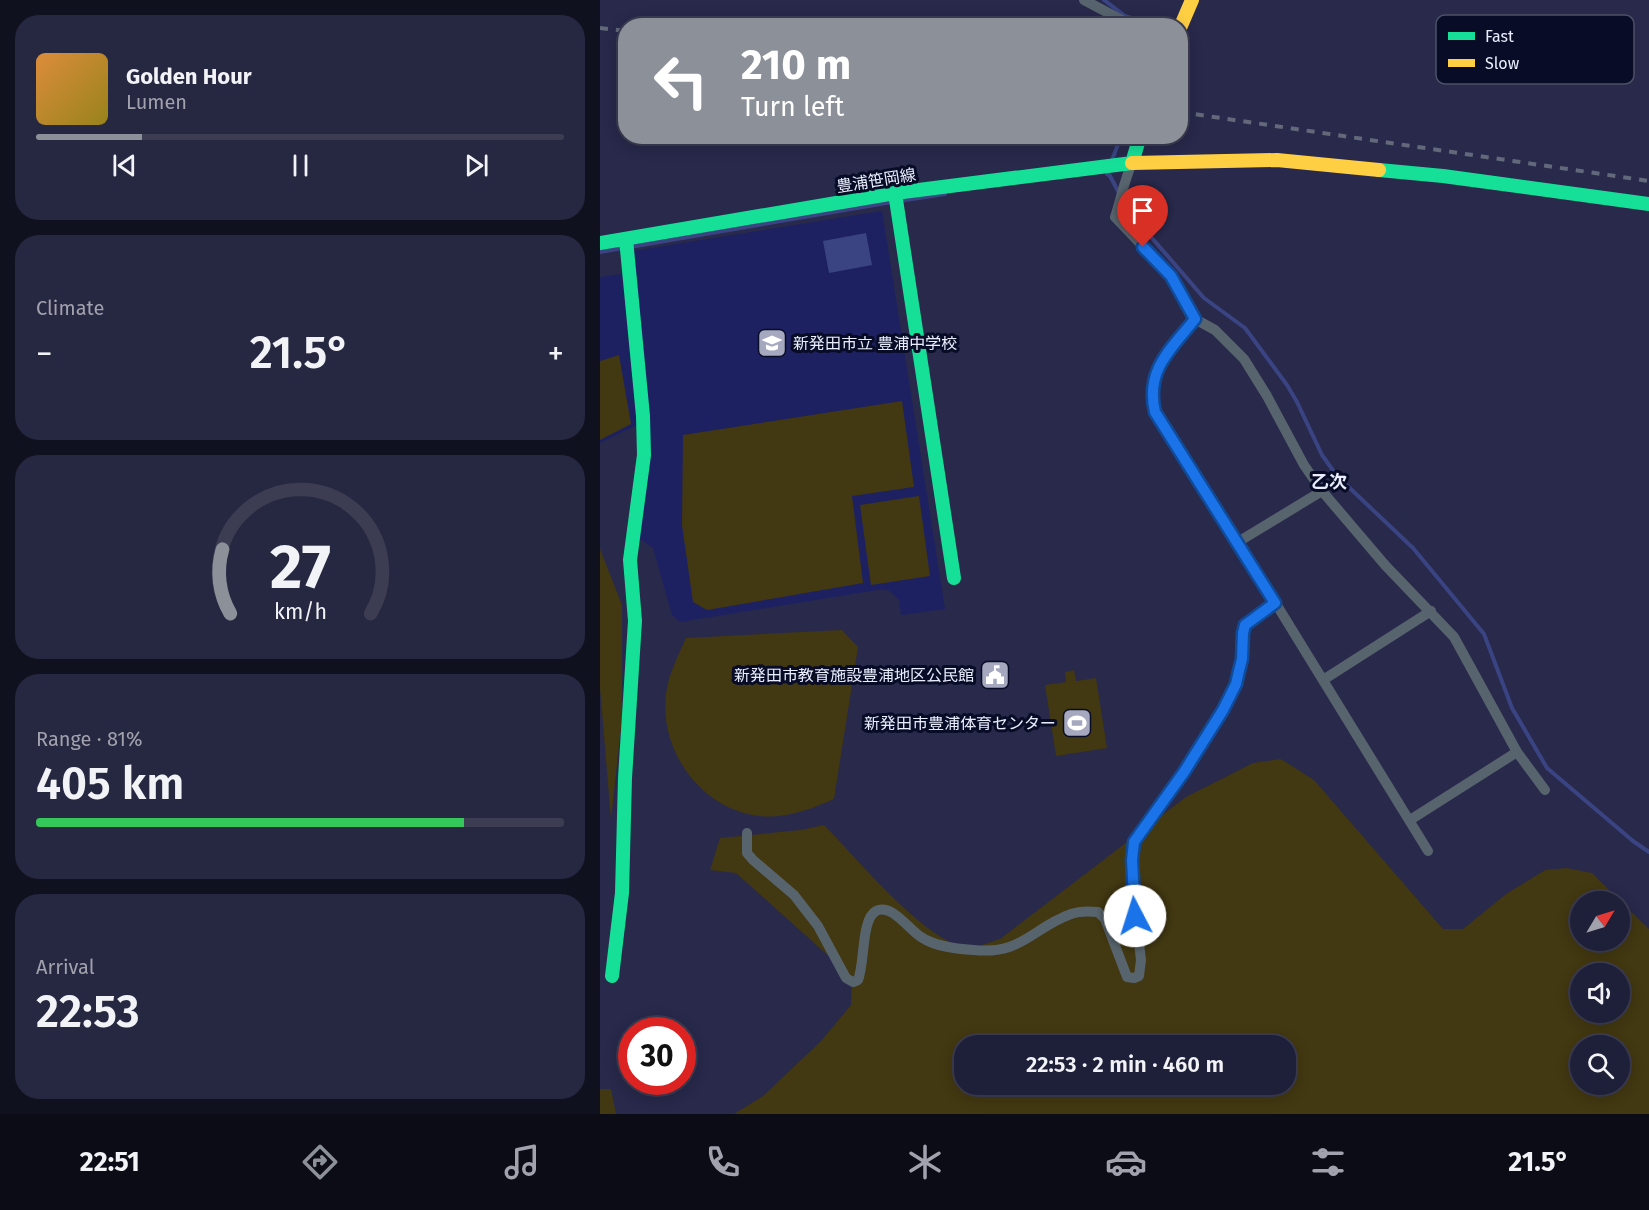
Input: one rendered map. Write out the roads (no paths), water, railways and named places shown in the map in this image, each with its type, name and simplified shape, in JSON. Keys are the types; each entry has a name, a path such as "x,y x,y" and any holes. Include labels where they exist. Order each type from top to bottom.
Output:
{"street":[{"path":"1084,0 1118,18"},
{"path":"1185,18 1192,0"},
{"path":"1138,144 1122,188 1115,217 1171,276 1195,319 1215,330 1244,359 1304,465 1322,491 1385,565 1454,637 1517,752 1545,790"},
{"name":"豊浦笹岡線","path":"600,243 895,194 1132,163 1277,160 1443,176 1649,204"},
{"path":"895,194 954,578"},
{"path":"612,976 622,893 625,778 635,621 630,560 644,455 643,416 626,239"},
{"path":"1195,319 1160,362 1156,372 1152,400 1155,412 1238,542 1428,851"},
{"path":"1238,542 1322,491"},
{"path":"747,833 747,853 794,895 819,926 846,978 853,982 858,980 862,971 868,919 873,912 881,909 893,913 921,938 946,947 994,952 1023,942 1071,913 1098,912 1105,919 1127,977 1139,976 1141,960 1132,894 1134,842 1184,772 1223,710 1236,684 1242,659 1245,625 1275,603"},
{"path":"1323,680 1431,611"},
{"path":"1410,820 1517,752"}],"water":[{"path":"866,233 872,265 829,273 823,241"}],"waterway":[{"path":"1104,0 1131,18"},
{"path":"1111,163 1118,144"},
{"path":"1107,174 1119,193"},
{"path":"899,201 945,194"},
{"path":"1123,200 1132,215 1204,298 1245,328 1287,385 1322,455 1337,476 1413,548 1484,634 1512,708 1547,768 1649,852"},
{"path":"630,247 892,202"},
{"path":"600,252 623,248"}],"railway":[{"path":"600,28 618,30"},
{"path":"1188,113 1649,181"}],"place":[{"name":"新発田市立 豊浦中学校","path":"772,343"},
{"name":"新発田市教育施設豊浦地区公民館","path":"995,675"},
{"name":"新発田市豊浦体育センター","path":"1077,723"}],"district":[{"name":"乙次","path":"1329,482"}]}
